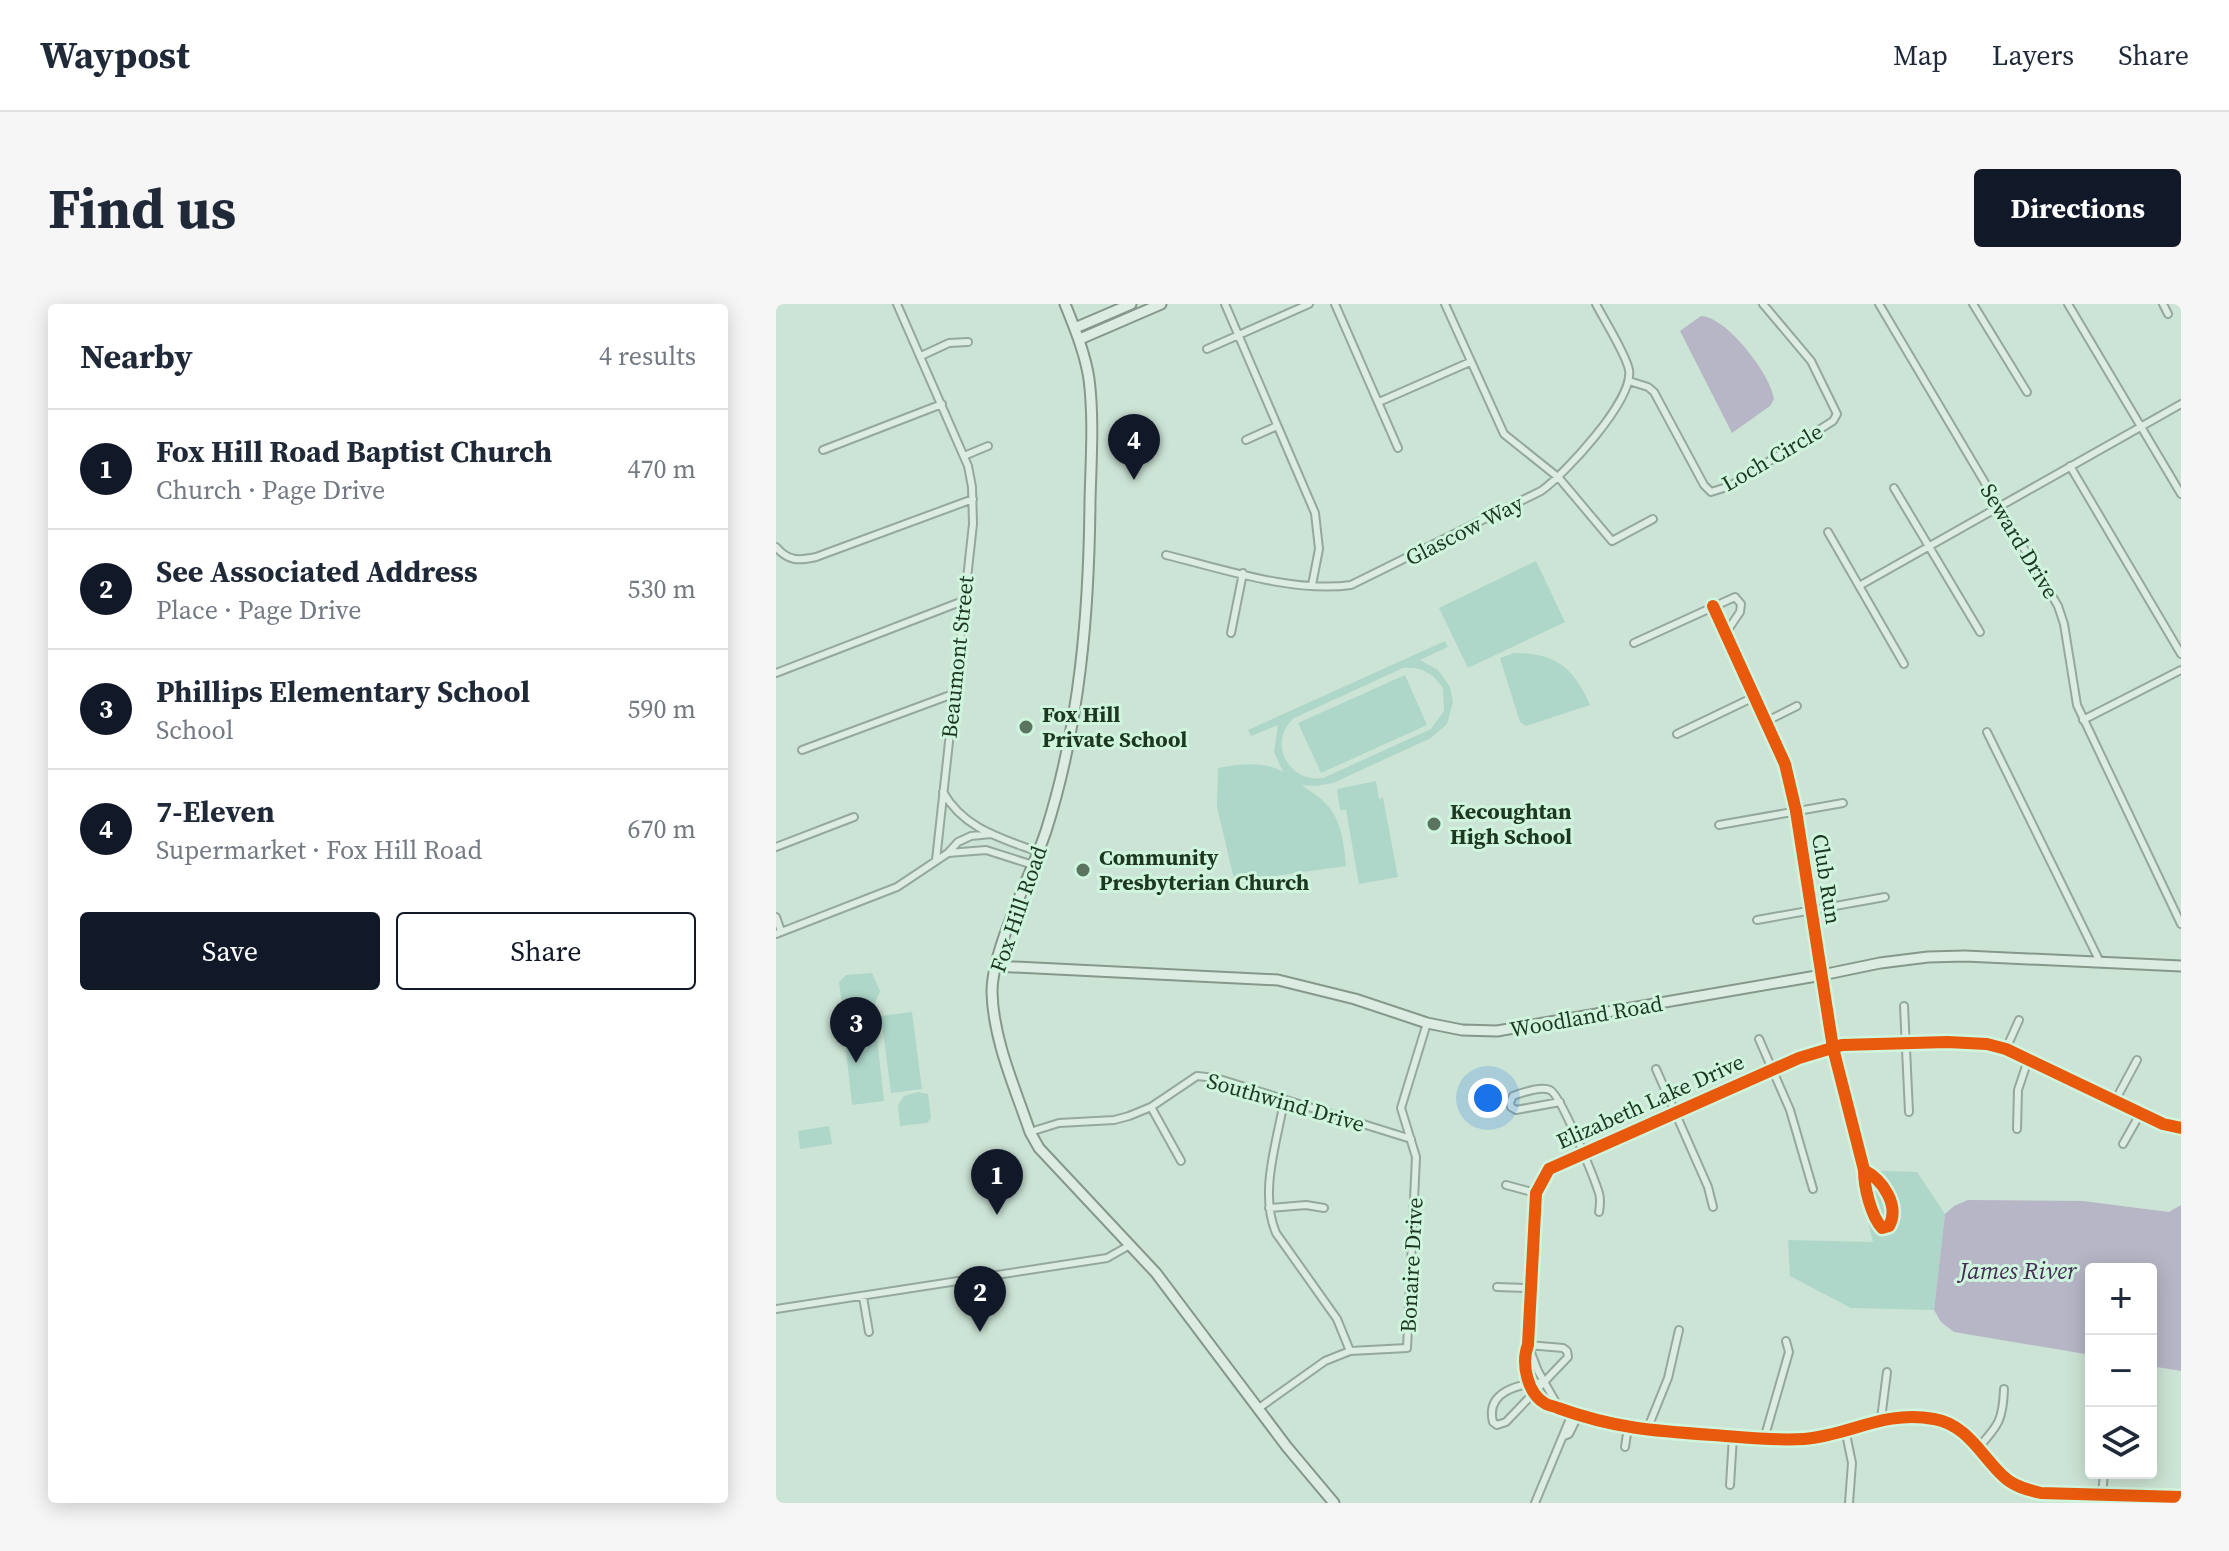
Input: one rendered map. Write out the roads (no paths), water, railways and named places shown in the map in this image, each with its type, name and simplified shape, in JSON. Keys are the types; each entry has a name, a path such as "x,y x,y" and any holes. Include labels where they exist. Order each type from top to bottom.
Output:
{"main road":[{"name":"Fox Hill Road","path":"1065,304 1080,339 1089,378 1092,426 1090,559 1080,685 1064,767 1038,852 995,966 992,990 994,1014 1030,1132 1053,1166 1156,1273 1334,1503"},
{"path":"1075,328 1131,304"},
{"path":"1080,339 1161,304"},
{"name":"Woodland Road","path":"995,966 1278,980 1355,999 1427,1023 1462,1030 1497,1031 1928,957 2181,966"}],"street":[{"name":"Beaumont Street","path":"897,304 964,456 973,499 973,524 936,860"},
{"path":"1225,304 1315,513 1319,549 1312,585"},
{"path":"1207,349 1309,304"},
{"path":"1335,304 1398,448"},
{"path":"1445,304 1504,434 1559,478 1612,541 1653,519"},
{"path":"1596,304 1629,368 1629,381"},
{"name":"Loch Circle","path":"1629,381 1654,392 1704,485 1711,492 1730,486 1833,421 1837,414 1811,361 1763,304"},
{"name":"Seward Drive","path":"1879,304 2062,615 2077,705 2181,924"},
{"path":"1973,304 2027,392"},
{"path":"2068,304 2181,494"},
{"path":"2163,304 2168,314"},
{"path":"921,356 949,343 968,342"},
{"path":"1379,402 1470,362"},
{"name":"Glascow Way","path":"1166,555 1312,585 1333,587 1365,580 1516,505 1559,478 1624,397 1629,381"},
{"path":"823,450 942,404"},
{"path":"1859,586 2181,404"},
{"path":"1246,440 1277,426"},
{"path":"964,456 988,446"},
{"path":"2070,466 2181,654"},
{"path":"1894,488 1980,632"},
{"path":"776,547 785,557 801,560 816,557 973,499"},
{"path":"1828,532 1904,664"},
{"path":"1231,633 1243,573"},
{"path":"1634,643 1735,597 1741,604 1740,612 1725,634"},
{"path":"776,673 963,601"},
{"name":"Club Run","path":"1713,606 1785,764 1796,811 1833,1048 1864,1170 1864,1181 1877,1222 1882,1228 1889,1226 1893,1216 1887,1194 1879,1179 1864,1170"},
{"path":"2083,720 2181,670"},
{"path":"802,750 953,694"},
{"path":"1677,734 1754,697"},
{"path":"1767,721 1797,706"},
{"path":"1987,732 2100,962"},
{"path":"943,792 963,819 991,834 1038,852"},
{"path":"1719,825 1843,803"},
{"path":"776,847 854,817"},
{"path":"776,917 779,932 897,887 948,853 963,839 991,834"},
{"path":"948,853 993,851 1033,865"},
{"path":"1757,920 1885,897"},
{"path":"1904,1006 1909,1112"},
{"path":"2006,1049 2019,1020"},
{"name":"Bonaire Drive","path":"1259,1408 1325,1361 1350,1351 1407,1348 1416,1157 1401,1108 1427,1023"},
{"path":"1759,1039 1790,1110 1813,1189"},
{"name":"Elizabeth Lake Drive","path":"1536,1193 1549,1169 1582,1152 1799,1058 1842,1045 1987,1044 2006,1049 2163,1124 2181,1128"},
{"path":"2017,1129 2018,1090 2028,1060"},
{"path":"2115,1101 2137,1060"},
{"path":"1656,1069 1708,1187 1713,1207"},
{"name":"Southwind Drive","path":"1030,1132 1059,1123 1114,1120 1151,1107 1197,1076 1216,1078 1411,1139"},
{"path":"1560,1102 1516,1110 1510,1102 1517,1094 1548,1089 1554,1093 1560,1102 1600,1196 1599,1212"},
{"path":"1284,1101 1269,1208 1276,1233 1337,1319 1350,1351"},
{"path":"1151,1107 1181,1161"},
{"path":"2123,1144 2140,1114"},
{"path":"1506,1185 1536,1193 1528,1345 1524,1354 1530,1383 1544,1402 1575,1415 1628,1427 1764,1439 1805,1438 1881,1419 1907,1417 1946,1421 1961,1431 2003,1476 2027,1490 2181,1497"},
{"path":"1269,1208 1306,1205 1324,1208"},
{"path":"776,1309 1107,1258 1130,1245"},
{"path":"1497,1287 1530,1288"},
{"path":"863,1297 869,1332"},
{"path":"1647,1430 1668,1378 1679,1330"},
{"path":"1764,1439 1789,1352 1786,1341"},
{"path":"1528,1345 1543,1382 1559,1408"},
{"path":"1528,1345 1560,1347 1567,1351 1566,1359 1506,1422 1497,1425 1493,1422 1493,1407 1498,1397 1509,1389 1543,1382"},
{"path":"1881,1419 1887,1372"},
{"path":"1978,1448 2003,1414 2004,1389"},
{"path":"1535,1503 1564,1431 1575,1415"},
{"path":"1625,1447 1628,1427"},
{"path":"1845,1429 1852,1463 1849,1503"},
{"path":"1730,1485 1733,1436"},
{"path":"2102,1495 2103,1479"}],"water":[{"path":"1701,316 1723,326 1735,336 1765,376 1774,399 1770,406 1732,433 1680,331"},
{"name":"James River","path":"1968,1200 2083,1201 2169,1212 2181,1205 2181,1371 2157,1367 2157,1263 2085,1263 2085,1354 1954,1332 1941,1322 1934,1310 1945,1214"}],"place":[{"name":"7-Eleven","path":"1134,480"},
{"name":"Fox Hill Private School","path":"1026,727"},
{"name":"Kecoughtan High School","path":"1434,824"},
{"name":"Community Presbyterian Church","path":"1083,870"},
{"name":"Phillips Elementary School","path":"856,1063"},
{"name":"Fox Hill Road Baptist Church","path":"997,1215"},
{"name":"See Associated Address","path":"980,1332"}]}
